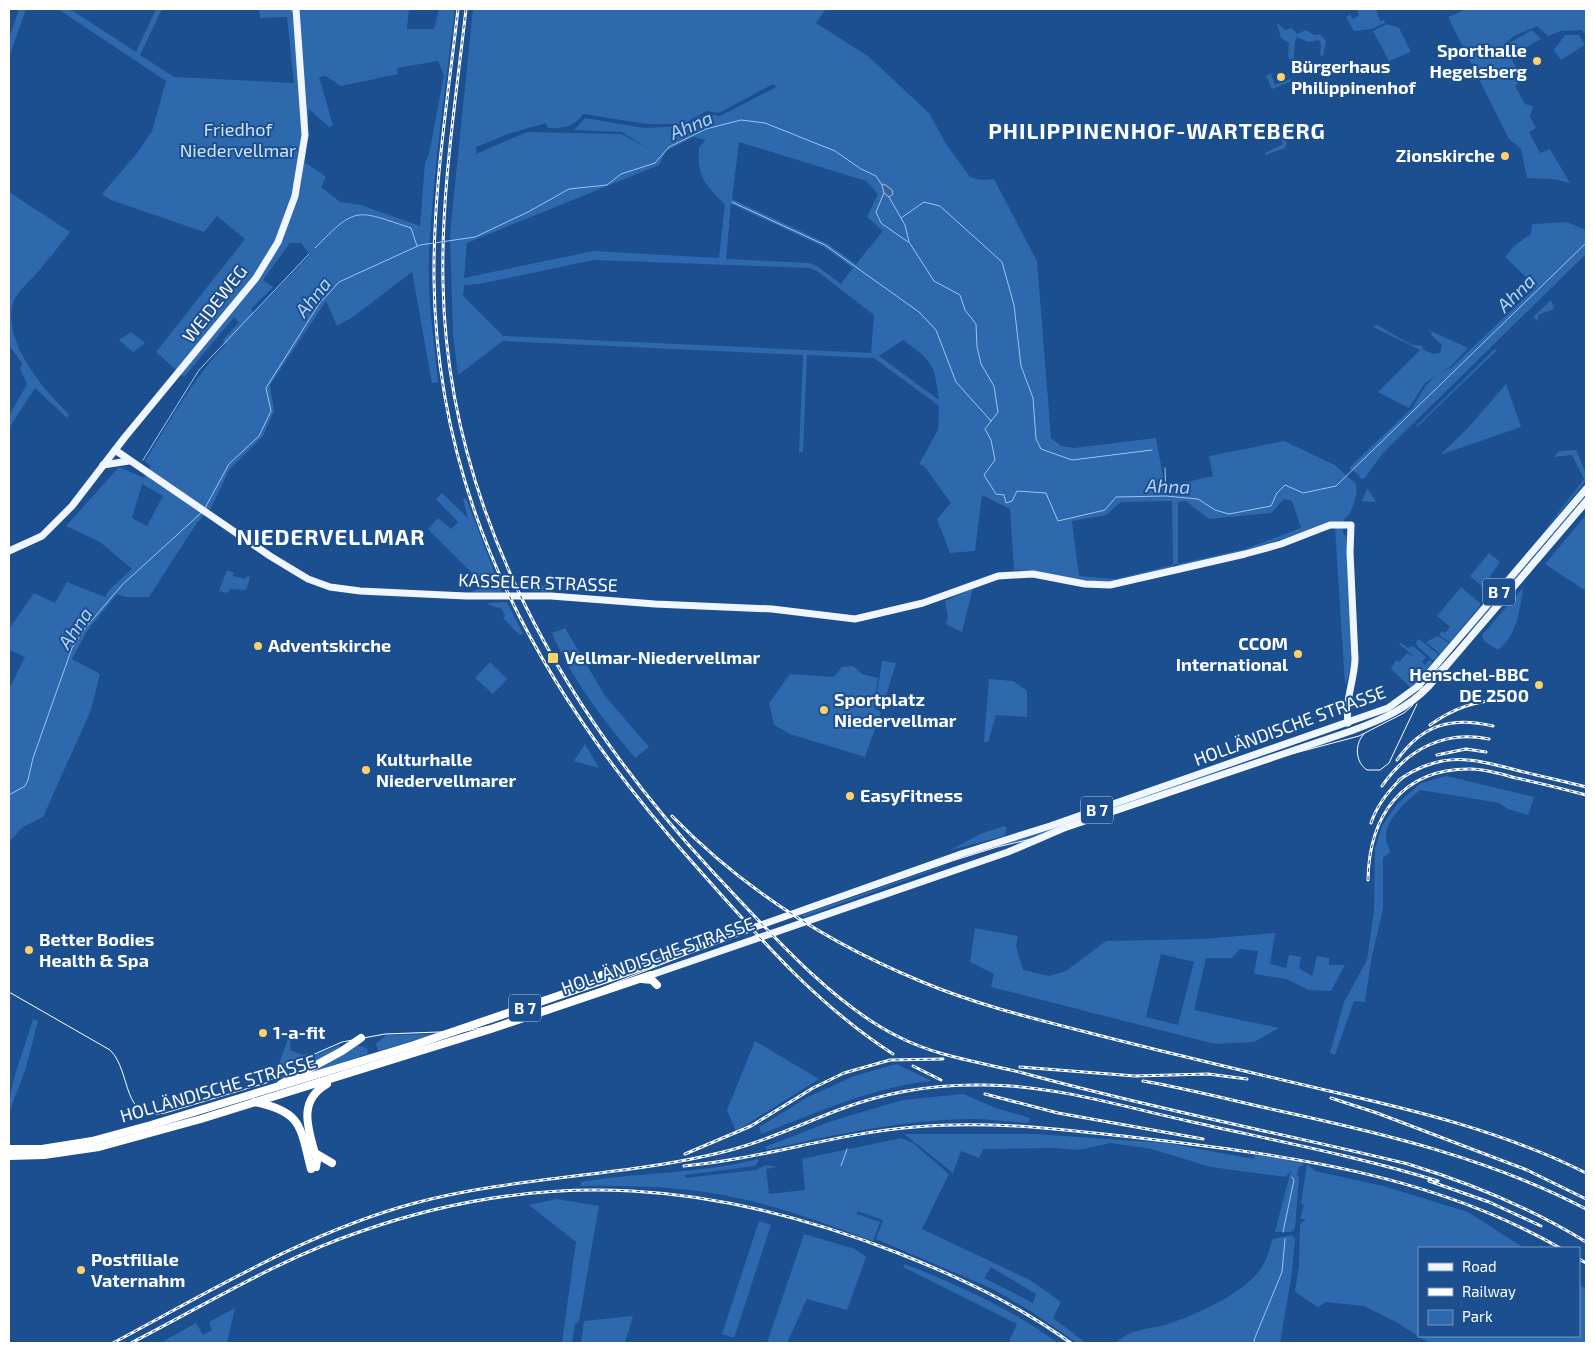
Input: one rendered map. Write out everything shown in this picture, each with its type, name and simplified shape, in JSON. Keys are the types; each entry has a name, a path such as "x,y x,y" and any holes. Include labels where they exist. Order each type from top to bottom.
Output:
{"highway":[{"name":"HOLLÄNDISCHE STRASSE","path":"43,1152 92,1141 274,1089 414,1046 652,964"},
{"path":"602,975 636,970"},
{"name":"HOLLÄNDISCHE STRASSE","path":"43,1152 99,1147 201,1119 339,1078 651,975"},
{"path":"640,978 652,980 657,985"},
{"path":"274,1089 342,1051 361,1038"},
{"path":"254,1102 277,1107 293,1118 301,1131 313,1168 315,1153 307,1124 308,1106 317,1090 339,1078"},
{"name":"B 7","path":"9,1149 43,1152"},
{"name":"B 7","path":"9,1156 43,1152"},
{"path":"315,1153 332,1163"}],"main road":[{"name":"WEIDEWEG","path":"12,549 42,536 58,522 256,278 283,230 295,196 305,135 296,12"},
{"name":"KASSELER STRASSE","path":"115,450 308,579 330,587 356,591 475,596 551,596 655,604 772,609 847,619 916,605 998,576 1022,574 1099,586 1124,583 1263,549 1330,525 1351,525 1350,552 1355,659 1354,671 1348,692 1348,723"},
{"path":"103,465 129,461"},
{"name":"HOLLÄNDISCHE STRASSE","path":"652,964 950,858 1348,723 1395,704 1417,687 1586,489"},
{"name":"HOLLÄNDISCHE STRASSE","path":"651,975 1022,847 1064,828 1361,727 1392,714 1412,702 1464,645 1586,502"}],"green space":[{"path":"19,9 26,9 9,57 9,39"},
{"name":"Friedhof Niedervellmar","path":"58,9 70,9 136,52 156,9 162,9 140,55 174,77 294,83 287,17 260,18 259,9 409,9 407,29 434,29 439,9 455,9 436,162 429,254 430,302 438,382 432,383 412,272 353,317 337,326 326,301 270,385 274,411 263,436 229,470 211,508 196,524 149,597 125,597 117,594 87,631 72,659 100,674 91,710 43,817 23,827 10,841 9,846 9,689 25,657 9,650 9,629 34,593 55,603 67,582 105,597 109,590 132,569 100,542 66,526 119,467 144,478 151,466 145,461 202,372 225,345 223,340 239,322 234,317 184,377 156,352 245,239 217,216 204,232 111,200 102,194 137,153 152,131 166,81","holes":["438,61 444,75 429,154 425,163 420,226 361,205 340,202 321,187 326,177 305,162 309,109 329,127 333,125 319,77 326,76 341,86 398,74 397,68","290,243 301,243 310,255 254,313 251,309 273,287 263,280","142,484 163,496 147,526 132,518"]},
{"path":"473,9 826,9 816,23 868,56 930,114 946,144 970,177 981,180 994,179 1037,261 1051,438 1061,446 1074,448 1156,438 1165,487 1213,476 1209,456 1284,441 1335,465 1356,484 1354,503 1344,519 1343,532 1347,538 1352,614 1351,655 1345,685 1335,527 1326,523 1333,519 1257,547 1179,567 1178,564 1173,565 1173,568 1124,581 1104,583 1040,572 1014,570 1010,509 982,495 975,551 950,553 937,519 951,503 924,466 919,464 938,430 939,406 874,358 807,355 803,452 799,452 803,355 503,341 458,375 453,334 450,233","holes":["773,84 776,87 720,116 709,114 698,117 684,126 644,128 585,118 574,130 622,132 648,148 621,134 527,132 476,154 476,147 508,134 546,123 548,128 572,125 583,114 647,124 683,124 707,111 719,113","693,137 706,140 699,147 701,173 707,185 725,204 719,258 593,251 464,278 467,243 659,165 666,151","739,142 866,181 878,194 867,217 883,231 856,264 828,244 732,199","731,204 824,247 853,268 841,284 817,266 809,263 726,259","594,260 809,268 817,271 874,315 871,353 503,336 463,296 464,285 479,284","903,340 921,353 933,371 939,400 879,356","1284,499 1292,501 1301,528 1245,549 1178,564 1178,502 1186,501 1209,519 1271,513","1172,501 1173,565 1116,579 1079,576 1072,521 1106,515 1121,502"]},
{"path":"1356,9 1376,9 1380,21 1384,20 1385,23 1372,29 1354,31 1346,17 1350,14 1353,19 1359,15"},
{"path":"1467,9 1586,9 1586,36 1582,30 1561,31 1548,36 1537,26 1514,36 1503,45 1523,79 1515,86 1525,104 1533,106 1530,117 1536,128 1529,132 1540,153 1550,149 1570,183 1553,179 1527,178 1521,149 1509,139 1448,17"},
{"path":"1277,23 1285,30 1292,28 1297,34 1306,30 1314,35 1320,34 1326,41 1323,56 1320,55 1321,45 1319,40 1308,42 1297,37 1293,65 1297,69 1294,71 1288,55 1289,43 1281,38"},
{"path":"1387,24 1399,28 1411,52 1389,61 1373,31"},
{"path":"1532,30 1541,39 1515,54 1509,43"},
{"path":"1565,35 1579,35 1585,45 1561,60 1554,50"},
{"path":"1274,72 1271,75 1275,85 1291,79 1292,81 1272,89 1266,76"},
{"path":"1283,135 1287,143 1285,148 1266,155 1265,153 1283,144 1280,137"},
{"path":"9,192 70,232 14,300 11,315 18,347 26,363 47,392 69,414 67,418 35,388 9,428 9,416 27,384 20,369 22,363 9,345"},
{"path":"1566,222 1586,230 1586,254 1383,453 1364,479 1359,478 1360,476 1349,468 1413,407 1426,385 1437,375 1452,367 1536,287 1505,257 1514,246 1531,234 1532,224"},
{"path":"1551,300 1554,309 1538,315 1538,321 1533,317"},
{"path":"1377,325 1412,345 1423,346 1422,349 1433,354 1440,353 1442,345 1431,335 1432,332 1429,330 1468,348 1451,366 1425,383 1409,408 1378,392 1420,350 1373,327"},
{"path":"131,332 145,343 133,352 119,340"},
{"path":"1495,349 1497,350 1416,426"},
{"path":"1506,384 1521,427 1440,455 1468,428"},
{"path":"1576,450 1586,473 1586,481 1541,535 1584,479 1572,455 1554,457 1559,451"},
{"path":"1368,489 1376,502 1362,501"},
{"path":"1586,492 1586,499 1470,635 1467,633"},
{"path":"442,493 468,518 463,499 466,498 502,592 471,592 482,587 482,583 428,529 438,518 451,529 458,522 436,499"},
{"path":"1586,515 1586,591 1545,564"},
{"path":"1489,553 1500,562 1483,587 1470,576"},
{"path":"227,570 234,573 233,576 245,579 247,576 250,577 246,590 231,589 227,593 219,591"},
{"path":"551,572 550,586 547,592 527,590 522,581 544,586"},
{"path":"1461,587 1480,603 1480,606 1450,642 1439,635 1442,631 1445,633 1450,627 1437,616"},
{"path":"973,588 962,632 946,624 948,618 945,601"},
{"path":"1523,588 1519,613 1513,630 1510,637 1498,650 1484,641 1482,635"},
{"path":"507,602 523,634 520,635 503,618 505,616 502,609 488,603"},
{"path":"565,628 605,696 649,747 635,758 600,714 569,667 552,633"},
{"path":"1438,636 1449,643 1440,654 1426,642"},
{"path":"1419,639 1439,655 1434,661 1418,647 1416,642"},
{"path":"1401,643 1408,648 1413,646 1426,657 1422,662 1425,665 1429,660 1433,662 1411,688 1391,669 1396,660 1399,662 1407,653 1415,657 1399,644"},
{"path":"882,661 896,663 882,709 875,707"},
{"path":"490,662 507,679 493,694 475,678"},
{"name":"Sportplatz Niedervellmar","path":"853,666 862,674 878,678 874,708 881,712 865,757 790,734 774,725 769,703 790,674 834,677 842,667"},
{"path":"989,679 1013,681 1027,691 1027,717 996,715 988,742 984,742"},
{"path":"1337,729 1034,838 994,847 995,846"},
{"path":"585,744 599,768 574,761"},
{"path":"1446,776 1534,797 1528,815 1508,809 1499,803 1420,790 1398,810 1389,823 1387,830 1386,839 1390,852 1383,858 1383,909 1371,961 1365,1002 1354,1001 1335,1055 1330,1053 1344,1002 1367,960 1374,910 1375,848 1382,826 1397,804 1421,783"},
{"path":"1004,826 1007,828 1004,836 951,850 980,834"},
{"path":"945,865 804,917 801,915"},
{"path":"975,928 1018,936 1016,946 1023,970 1049,976 1066,971 1106,941 1203,939 1275,933 1270,964 1286,968 1289,955 1301,957 1299,968 1312,976 1317,956 1329,958 1329,965 1345,965 1331,991 1309,990 1286,979 1254,974 1258,951 1240,949 1232,958 1206,958 1194,1010 1279,1028 1254,1042 1215,1044 991,987 994,974 970,962","holes":["1161,954 1194,962 1178,1025 1146,1017"]},
{"path":"33,1019 38,1021 25,1071 9,1112 14,1077"},
{"path":"295,1032 296,1034 291,1039 290,1050 303,1055 309,1053 266,1079 278,1066 288,1039"},
{"path":"435,1034 378,1051 376,1044 386,1035"},
{"path":"755,1041 819,1079 736,1131 727,1110"},
{"path":"340,1045 341,1050 272,1083 312,1056"},
{"path":"357,1045 367,1048 368,1054 319,1070 318,1072 297,1076"},
{"path":"896,1064 932,1081 910,1084 866,1095 761,1134 759,1127 808,1097 854,1076"},
{"path":"963,1094 996,1108 1030,1118 1029,1123 986,1119 919,1122 842,1134 766,1150 765,1147 829,1122 902,1100"},
{"path":"904,1134 1035,1134 1167,1143 1254,1159 1255,1155 1301,1159 1303,1166 1299,1166 1297,1176 1299,1177 1295,1228 1291,1232 1275,1232 1291,1170 1286,1177 1211,1167 1151,1149 1111,1143 1078,1150 1055,1148 983,1149 979,1158 961,1151 953,1173"},
{"path":"901,1138 913,1143 949,1174 922,1229 1030,1280 1061,1302 1053,1318 1086,1343 1077,1343 1029,1310 991,1288 876,1239 883,1220 857,1211 857,1214 880,1222 873,1241 795,1213 706,1192 623,1186 581,1186 581,1182 714,1168 758,1159 759,1161 755,1166 685,1175 685,1178 756,1170 766,1165 778,1167 766,1169 769,1194 805,1190 802,1159","holes":["991,1267 1036,1294 1033,1303 984,1278"]},
{"path":"1307,1164 1315,1171 1383,1186 1468,1212 1522,1247 1418,1247 1418,1336 1396,1322 1364,1306 1326,1302 1318,1307 1295,1292 1299,1265 1300,1224 1306,1219 1300,1219 1304,1205 1301,1204"},
{"path":"556,1199 599,1206 579,1321 575,1324 572,1343 562,1343 576,1242 529,1205"},
{"path":"759,1221 771,1225 734,1338 722,1334"},
{"path":"804,1234 855,1249 866,1257 847,1310 807,1299 787,1343 767,1343"},
{"path":"1292,1235 1295,1238 1292,1273 1280,1343 1116,1343 1126,1335 1187,1317 1231,1295 1254,1277 1262,1267 1273,1239"},
{"path":"905,1264 945,1280 984,1299 1022,1319 1058,1343 1014,1343 1009,1341 1017,1324 903,1267"},
{"path":"1580,1285 1586,1289 1586,1343 1429,1343 1420,1337 1580,1337"},
{"path":"235,1308 227,1343 160,1343 196,1323 203,1335 212,1330 209,1322"},
{"path":"633,1316 625,1343 581,1343 584,1321"}],"shaded area":[{"path":"884,184 892,190 893,194 889,197 884,193 882,185"}],"waterway":[{"name":"Ahna","path":"205,508 229,464 259,436 271,411 266,388 319,304 339,282 420,245 475,237 528,212 569,189 607,185 621,174 655,163 669,147 706,129 741,120 765,123 835,151 861,169 876,176 882,185"},
{"name":"Ahna","path":"884,193 876,212 881,223 908,242"},
{"name":"Ahna","path":"889,197 905,225 909,242 934,281 960,295 965,310 976,324 977,347 981,364 994,386 998,412 985,429 991,440 995,460 984,475 996,494 1004,495 1006,503 1012,501 1017,491 1046,493 1058,521 1105,510 1116,497 1166,496 1198,499 1215,510 1229,514 1271,506 1277,493 1285,485 1303,493 1336,486 1586,243"},
{"path":"732,202 825,245 919,312 936,330 956,382 991,421"},
{"path":"901,218 924,202 940,206 1002,262 1014,305 1021,366 1033,398 1036,439 1041,449 1072,460 1152,450"},
{"path":"315,248 340,224 358,215 379,217 411,228 417,246"},
{"path":"143,460 199,370 309,254"},
{"path":"1165,468 1166,495"},
{"name":"Ahna","path":"9,795 25,786 28,780 33,758 72,648 86,627 122,585 201,513"},
{"path":"841,1166 847,1149"},
{"path":"1283,1232 1294,1180 1292,1177"},
{"path":"1255,1343 1254,1340 1282,1272 1285,1239"}],"tram line":[{"path":"9,992 110,1050 122,1070 134,1103 141,1110 151,1114 165,1113 266,1083 310,1056 342,1042 385,1034 466,1031 494,1025 599,989 721,941 952,861 997,847 1057,833 1284,756 1359,736 1404,713 1412,706 1423,685 1456,650 1586,497"},
{"path":"1365,733 1361,737 1357,752 1360,762 1367,770 1380,770 1389,763 1417,704"}],"railway":[{"path":"458,9 439,178 434,246 434,280 440,364 455,444 478,521 509,595 546,666 590,734 639,799 716,889 787,966 837,1012 893,1054"},
{"path":"466,9 450,146 443,249 443,283 450,367 466,448 491,526 523,602 563,674 608,743 658,809 713,872 777,940 824,985 874,1023 914,1044 929,1050 1119,1098 1408,1164 1500,1197 1544,1218 1586,1242"},
{"path":"1430,725 1440,718 1470,704 1492,700 1516,701"},
{"path":"1397,760 1417,739 1427,731 1439,726 1464,722 1493,726"},
{"path":"1382,786 1403,762 1415,752 1428,745 1457,737 1489,739"},
{"path":"1437,755 1466,749 1486,752"},
{"path":"1399,780 1414,771 1442,761 1470,760 1586,787"},
{"path":"1368,880 1370,857 1375,836 1383,816 1394,800 1408,787 1426,777 1447,771 1482,770 1586,795"},
{"path":"1371,823 1384,798 1403,777"},
{"path":"672,816 727,867 788,911 852,949 940,989 1000,1009 1061,1026 1425,1114 1524,1146 1586,1173"},
{"path":"685,1154 751,1126 813,1088 844,1073 890,1060 943,1059"},
{"path":"913,1066 941,1080"},
{"path":"1020,1067 1135,1076 1208,1074 1247,1079"},
{"path":"1143,1081 1195,1091 1359,1129 1437,1150 1513,1176 1550,1191 1586,1209"},
{"path":"113,1343 260,1264 298,1246 375,1215 453,1194 492,1187 646,1167 723,1152 768,1138 858,1103 911,1090 947,1086 984,1085 1061,1092 1345,1156 1438,1181"},
{"path":"985,1094 1058,1113 1203,1139"},
{"path":"1331,1098 1377,1113 1527,1170 1586,1199"},
{"path":"684,1166 713,1163 857,1135 915,1127 1000,1125 1056,1129 1249,1152 1356,1172 1409,1185 1460,1202 1511,1223 1558,1247"},
{"path":"1429,1181 1489,1202 1541,1226"},
{"path":"131,1343 273,1268 302,1254 362,1231 431,1210 499,1197 566,1191 632,1191 698,1198 764,1210 830,1229 898,1253 966,1282 1030,1316 1071,1343"},
{"path":"1580,1260 1586,1263"}],"place":[{"name":"Sporthalle Hegelsberg","path":"1537,61"},
{"name":"Bürgerhaus Philippinenhof","path":"1281,77"},
{"name":"Zionskirche","path":"1505,156"},
{"name":"Adventskirche","path":"258,646"},
{"name":"CCOM International","path":"1298,654"},
{"name":"Vellmar-Niedervellmar","path":"553,658"},
{"name":"Henschel-BBC DE 2500","path":"1539,685"},
{"name":"Sportplatz Niedervellmar","path":"824,710"},
{"name":"Kulturhalle Niedervellmarer","path":"366,770"},
{"name":"EasyFitness","path":"850,796"},
{"name":"Better Bodies Health & Spa","path":"29,950"},
{"name":"1-a-fit","path":"263,1033"},
{"name":"Postfiliale Vaternahm","path":"81,1270"}],"district":[{"name":"PHILIPPINENHOF-WARTEBERG","path":"1157,131"},
{"name":"NIEDERVELLMAR","path":"331,537"}]}
